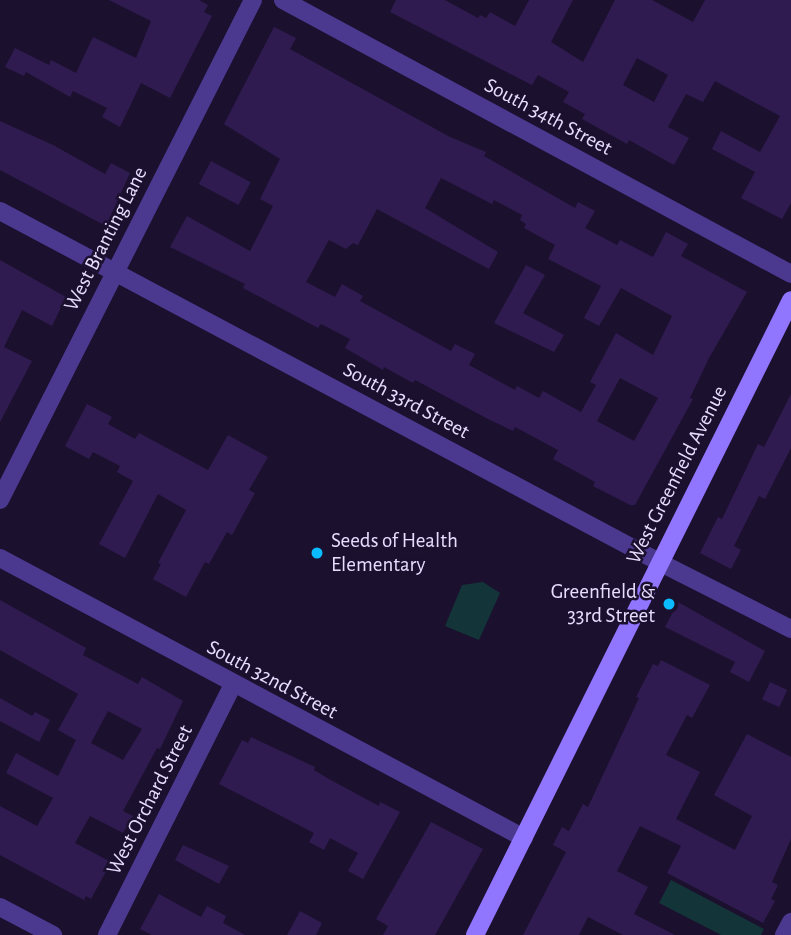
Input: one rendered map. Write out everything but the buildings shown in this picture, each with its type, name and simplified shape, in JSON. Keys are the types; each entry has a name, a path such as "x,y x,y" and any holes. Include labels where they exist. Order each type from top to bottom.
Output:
{"main road":[{"name":"West Greenfield Avenue","path":"475,935 791,300"}],"street":[{"name":"West Branting Lane","path":"0,499 253,0"},
{"name":"South 34th Street","path":"283,0 791,274"},
{"name":"South 33rd Street","path":"0,211 659,562 791,629"},
{"name":"South 32nd Street","path":"0,558 233,685 524,838"},
{"name":"West Orchard Street","path":"107,935 233,685"},
{"path":"0,907 53,935"},
{"path":"784,935 791,922"}],"green space":[{"path":"483,582 500,593 479,640 445,626 462,585"},
{"path":"671,880 764,929 761,935 721,935 659,903"}],"place":[{"name":"Seeds of Health Elementary","path":"317,553"},
{"name":"Greenfield & 33rd Street","path":"669,604"}]}
